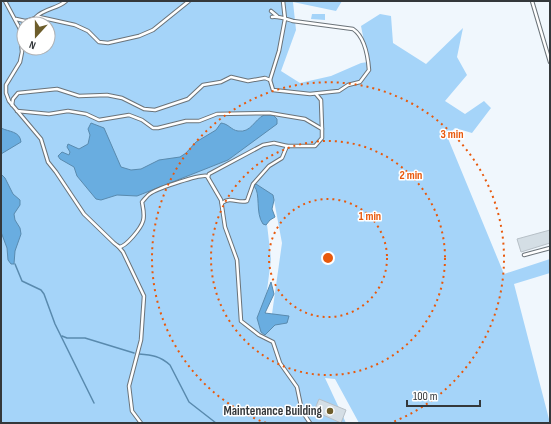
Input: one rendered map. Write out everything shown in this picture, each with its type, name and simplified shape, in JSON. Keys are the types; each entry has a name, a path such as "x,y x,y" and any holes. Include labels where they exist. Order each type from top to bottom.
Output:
{"lane":[{"path":"5,1 16,19"},
{"path":"38,16 44,11 59,6 66,1"},
{"path":"56,21 77,26 88,31 99,42 108,43 139,36 153,30 189,1"},
{"path":"272,17 278,17 285,19 290,20 352,28 359,35 365,50 369,70 360,82 340,90 316,94 275,91 270,87 270,80 279,51 285,19 283,1"},
{"path":"532,1 550,62"},
{"path":"44,11 44,16"},
{"path":"270,11 278,17"},
{"path":"285,14 290,20"},
{"path":"21,56 21,60 7,80 5,89 12,106 41,139 48,162 84,214 123,252 144,296 141,340 129,386 132,411 141,423"},
{"path":"12,106 12,101 16,94 57,89 79,96 112,95 144,109 156,110 188,99 203,85 221,82 231,77 248,81 265,78 270,80"},
{"path":"123,252 124,245 143,222 142,202 149,194 176,182 209,176 263,145 276,143 287,146 314,146 322,138 321,100 316,94"},
{"path":"16,110 49,114 68,111 86,114 99,120 129,115 142,120 153,128 186,120 199,120 217,114 269,113 305,119 316,124 322,130"},
{"path":"222,203 231,200 242,202 247,201 250,197 254,184 269,166 282,158 287,146"},
{"path":"209,176 222,203 224,224 238,263 241,321 259,335 273,342 280,363 297,387 302,411 310,423"},
{"path":"115,244 119,246 124,245"},
{"path":"524,255 550,248"}],"shaded area":[{"path":"1,1 342,1 336,11 293,2 296,30 281,71 300,83 331,76 361,63 368,62 361,26 380,14 391,16 393,43 426,64 463,28 457,57 467,75 445,101 465,114 484,101 491,108 472,133 455,128 447,136 504,274 550,259 550,273 514,284 550,423 359,423 335,379 325,378 346,423 1,423","holes":["271,194 273,195 282,243 272,314 263,322 271,259 264,198"]},
{"path":"312,14 325,14 325,20 311,19"},
{"path":"264,115 273,115 277,119 277,124 228,160 137,196 117,195 101,200 96,199 77,176 74,167 60,159 58,156 62,152 69,155 70,152 67,147 68,144 79,149 88,144 90,135 88,129 91,123 104,128 121,167 131,170 141,169 159,160 180,157 196,142 216,130 221,123 238,131 242,131 249,128"},
{"path":"1,128 14,132 19,136 21,142 1,154"},
{"path":"1,174 5,178 13,194 20,200 20,205 14,214 21,234 15,251 14,264 11,264 8,260 7,248 1,232"},
{"path":"256,184 273,195 274,200 272,209 275,217 266,225 263,224 259,214 257,193 254,186"},
{"path":"271,282 274,294 265,313 289,316 287,323 275,325 265,335 261,332 257,318"}],"building":[{"path":"550,230 550,243 521,252 517,239"},
{"name":"Maintenance Building","path":"319,399 346,410 341,423 314,411"}],"waterway":[{"path":"15,264 22,281 41,290 44,294 55,324 94,403"},
{"path":"62,336 67,338 85,338 134,353"},
{"path":"139,354 156,356 170,365 189,402 216,423"}],"place":[{"name":"Maintenance Building","path":"330,411"}]}
